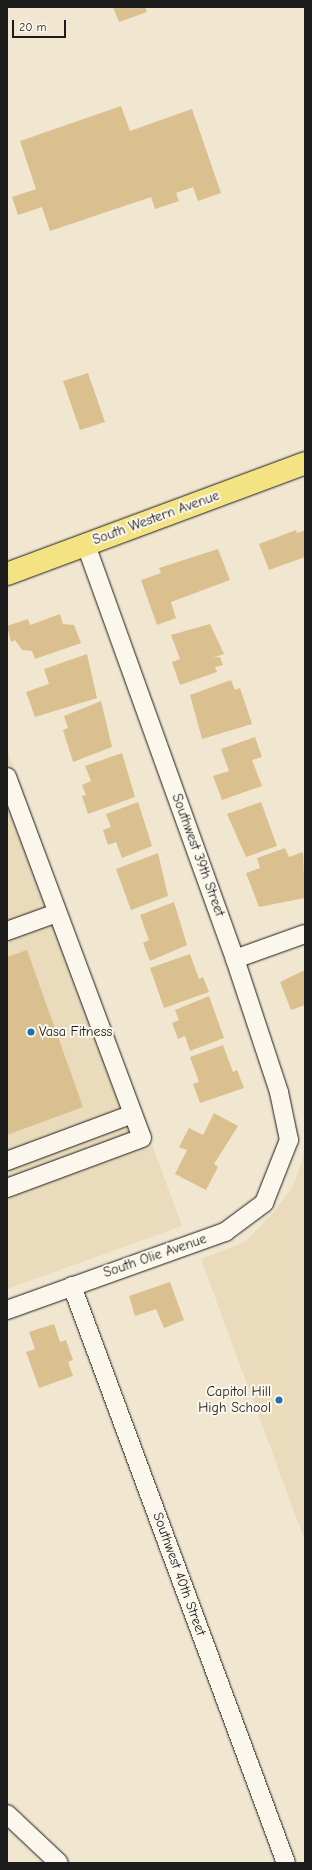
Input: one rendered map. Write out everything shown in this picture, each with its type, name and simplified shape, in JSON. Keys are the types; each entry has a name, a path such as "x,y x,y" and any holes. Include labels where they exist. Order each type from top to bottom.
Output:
{"main road":[{"name":"South Western Avenue","path":"7,574 85,543 305,463"}],"street":[{"name":"Southwest 39th Street","path":"85,543 235,959 279,1092 289,1140 279,1170"},
{"path":"7,777 142,1138 7,1188"},
{"path":"7,931 57,913"},
{"path":"235,959 305,934"},
{"path":"7,1161 133,1114"},
{"name":"South Olie Avenue","path":"7,1310 225,1232 264,1203 279,1170"},
{"name":"Southwest 40th Street","path":"72,1286 286,1863"},
{"path":"7,1814 59,1863"}],"shaded area":[{"path":"7,749 182,1226 7,1289"},
{"name":"Capitol Hill High School","path":"305,1138 305,1541 201,1259 245,1242 272,1214 292,1188 302,1162"}],"building":[{"path":"113,7 145,7 147,12 119,22"},
{"path":"121,106 130,131 192,109 221,193 198,201 193,187 176,193 179,201 155,209 151,197 50,231 42,207 18,215 12,197 36,189 20,141"},
{"path":"88,373 105,422 80,430 63,381"},
{"path":"296,530 297,533 305,530 305,557 269,570 259,544"},
{"path":"218,549 230,580 171,602 176,618 157,625 141,580 161,573 159,568"},
{"path":"60,614 63,624 74,625 81,643 35,659 32,651 22,650 15,640 11,642 7,626 28,619 30,625"},
{"path":"210,624 224,654 212,658 220,657 223,665 215,667 217,672 180,685 172,662 180,659 171,635"},
{"path":"87,654 97,698 35,717 26,692 49,684 44,669"},
{"path":"231,680 235,690 240,688 252,724 202,739 190,695"},
{"path":"101,701 112,747 73,762 63,730 68,728 64,716"},
{"path":"255,737 262,757 252,760 262,786 222,800 213,776 229,771 221,749"},
{"path":"122,753 135,797 88,814 82,796 86,795 82,785 91,781 85,766"},
{"path":"138,802 152,846 122,858 116,842 108,845 103,830 111,827 106,814"},
{"path":"261,802 277,846 246,857 227,814"},
{"path":"285,848 289,857 303,852 305,898 259,907 246,873 260,868 257,858"},
{"path":"158,853 168,896 131,910 116,869"},
{"path":"174,902 187,945 150,961 143,943 149,940 140,915"},
{"name":"Vasa Fitness","path":"27,950 83,1107 7,1135 7,957"},
{"path":"190,954 199,979 203,977 209,992 164,1008 150,968"},
{"path":"305,970 305,1005 291,1010 280,982"},
{"path":"209,996 224,1038 190,1051 185,1036 178,1039 172,1023 179,1020 175,1010"},
{"path":"223,1045 233,1072 237,1070 244,1088 200,1103 193,1084 199,1082 190,1057"},
{"path":"214,1113 238,1126 214,1164 218,1167 206,1190 175,1174 187,1150 179,1147 189,1128 203,1135"},
{"path":"170,1282 184,1320 164,1328 156,1309 135,1316 129,1296"},
{"path":"54,1324 60,1342 66,1340 73,1360 68,1362 73,1376 39,1388 26,1352 35,1349 29,1332"}],"place":[{"name":"Vasa Fitness","path":"31,1032"},
{"name":"Capitol Hill High School","path":"279,1400"}]}
